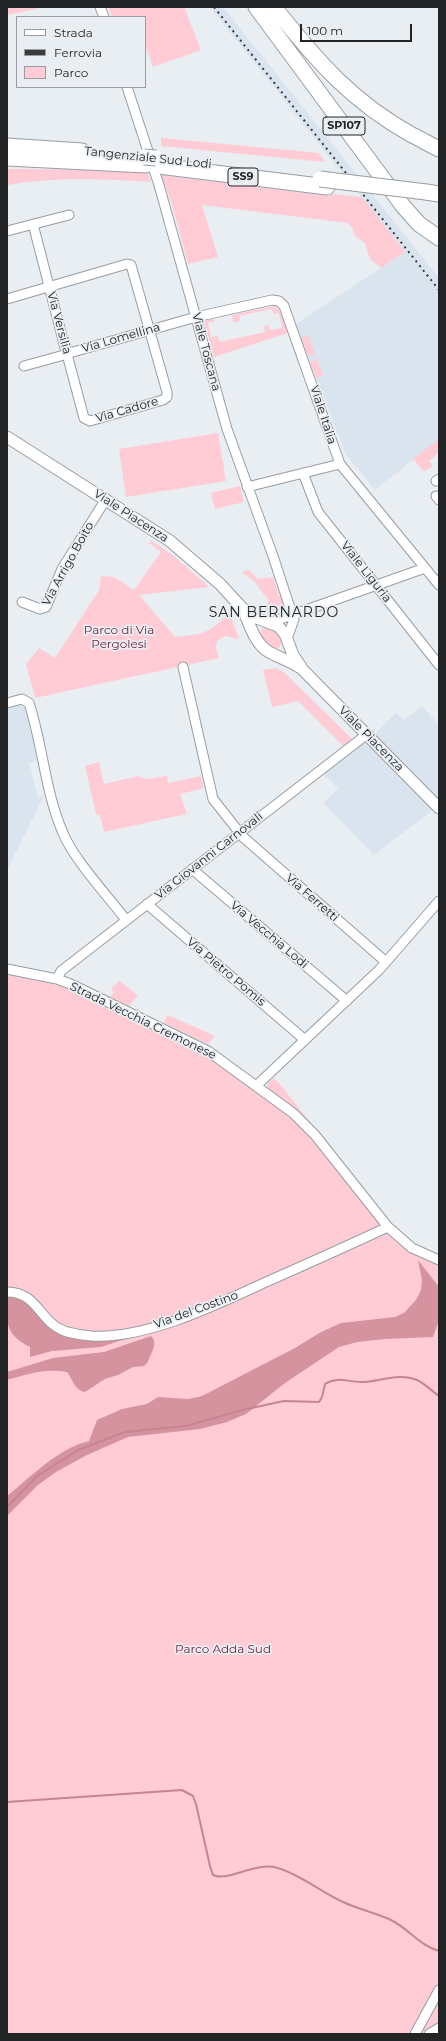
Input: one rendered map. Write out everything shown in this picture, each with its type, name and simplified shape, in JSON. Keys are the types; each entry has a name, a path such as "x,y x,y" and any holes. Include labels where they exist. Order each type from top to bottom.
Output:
{"highway":[{"name":"SP107","path":"256,7 403,206 419,224 439,238"},
{"name":"SP107","path":"274,7 310,52 336,80 365,104 396,126 439,149"},
{"path":"7,145 24,153"},
{"path":"7,158 24,153"},
{"path":"7,162 24,153"},
{"name":"Tangenziale Sud Lodi","path":"24,153 151,162 434,197"}],"street":[{"name":"Viale Toscana","path":"127,88 159,186 227,429 292,614"},
{"path":"7,231 69,215"},
{"name":"Via Versilia","path":"33,224 65,348 68,352 68,358 83,416 87,420"},
{"path":"7,299 127,264 131,266 150,330"},
{"name":"Viale Italia","path":"196,317 272,300 282,303 315,389 318,404 340,464 439,585"},
{"name":"Via Lomellina","path":"24,366 64,355 68,352 73,352 196,317"},
{"name":"Via Cadore","path":"87,420 163,400 167,397 167,392 150,330"},
{"name":"Viale Piacenza","path":"7,437 170,541 220,584 243,609 254,617 272,622"},
{"path":"247,486 340,464"},
{"name":"Viale Liguria","path":"303,473 318,512 439,665"},
{"name":"Via Arrigo Boito","path":"22,602 40,609 46,607 62,569 106,499"},
{"path":"292,614 294,619 282,650 275,654 265,649 256,638 259,627 292,614 425,568"},
{"name":"Viale Piacenza","path":"243,609 256,638"},
{"path":"272,622 282,629 287,639"},
{"name":"Viale Piacenza","path":"287,639 293,655 303,670 366,735 438,804"},
{"name":"Viale Piacenza","path":"275,654 303,670"},
{"name":"Via Ferretti","path":"183,667 212,798 239,833 386,962"},
{"path":"7,703 19,699 25,700 30,706 53,804 64,835 75,854 126,920"},
{"name":"Via Giovanni Carnovali","path":"57,979 61,971 366,735"},
{"name":"Via Vecchia Lodi","path":"192,869 346,1001"},
{"path":"256,1086 386,962 439,901"},
{"name":"Via Pietro Pomis","path":"147,904 305,1040"},
{"name":"Strada Vecchia Cremonese","path":"7,969 57,979 73,985 208,1051 293,1113 307,1126 388,1228 412,1248 439,1260"},
{"name":"Via del Costino","path":"7,1292 19,1292 28,1298 53,1325 62,1330 75,1334 112,1335 139,1330 181,1318 226,1300 388,1228"},
{"path":"415,2034 439,1990"},
{"path":"429,2034 439,2028"}],"shaded area":[{"path":"210,7 223,7 439,278 439,439 375,490 345,453 296,324 405,252"},
{"path":"17,704 25,708 39,760 29,763 38,798 44,796 7,870 7,708"},
{"path":"422,706 439,725 439,797 434,804 436,806 429,813 374,855 323,803 338,789 320,770 366,736 369,739 396,713 404,720"},
{"path":"418,1260 439,1287 439,1320 433,1337 385,1339 357,1342 339,1347 285,1383 246,1414 227,1422 200,1429 128,1437 87,1455 56,1472 38,1485 7,1516 7,1496 45,1464 66,1450 89,1441 97,1420 122,1409 147,1404 158,1397 188,1399 202,1396 295,1348 321,1332 341,1323 395,1317 404,1313 416,1300 421,1290 422,1280"},
{"path":"7,1296 15,1297 29,1304 41,1314 57,1332 149,1331 101,1347 52,1351 30,1357 30,1347 15,1337 11,1332 7,1320"},
{"path":"151,1336 154,1346 148,1362 144,1366 133,1367 118,1375 105,1379 85,1392 76,1387 67,1372 44,1371 7,1380 7,1372 53,1358 104,1352"}],"green space":[{"path":"7,7 36,7 37,9 7,15"},
{"path":"108,7 184,7 201,50 153,67 146,48 146,16 112,16"},
{"path":"161,138 319,153 325,162 161,146"},
{"path":"7,169 146,170 151,182 61,180 25,182 7,185"},
{"path":"160,172 167,172 169,176 329,196 332,194 362,197 405,252 381,268 370,259 365,243 354,235 353,229 348,223 202,205 218,257 188,264 171,201"},
{"path":"274,306 280,311 288,333 214,357 204,321 214,319 215,321 208,323 211,337 218,336 219,342 265,332 264,326 268,325 270,330 282,328 279,313 274,314 272,309 239,316 240,321 233,323 232,315"},
{"path":"308,335 315,354 308,356 301,338"},
{"path":"317,359 323,375 316,378 310,362"},
{"path":"218,433 226,481 126,497 119,449"},
{"path":"439,439 439,452 429,461 433,466 424,472 413,459"},
{"path":"240,486 244,502 215,509 211,493"},
{"name":"Parco di Via Pergolesi","path":"151,540 174,556 209,587 139,595 175,637 198,634 209,630 227,615 232,620 239,638 236,639 225,636 217,641 216,647 219,658 35,698 26,664 39,648 55,658 99,590 101,576 114,577 134,590 161,552 149,543"},
{"path":"249,570 258,579 273,577 279,596 281,595 284,605 282,614 271,616 263,611 269,601 254,581 242,572"},
{"path":"266,627 273,628 283,640 279,648 276,649 266,644 260,636 262,629"},
{"path":"275,668 284,672 352,739 343,746 298,701 272,707 263,670"},
{"path":"99,762 104,784 138,776 146,779 167,776 168,783 201,776 204,788 180,794 187,814 104,832 100,815 96,814 85,766"},
{"name":"Parco Adda Sud","path":"7,973 44,981 66,988 212,1060 283,1111 307,1132 381,1224 439,1263 439,2034 7,2034"},
{"path":"119,980 138,996 129,1006 110,997 114,992 111,990"},
{"path":"167,1015 215,1036 208,1044 164,1023"},
{"path":"274,1078 314,1127 298,1112 267,1089 268,1083"}],"waterway":[{"path":"7,1507 37,1476 78,1450 125,1432 186,1426 242,1410 284,1401 319,1402 322,1397 325,1384 334,1380 368,1382 396,1377 410,1378 420,1381 439,1396"},
{"path":"7,1802 182,1790 193,1796 196,1804 213,1875 227,1876 260,1867 278,1868 303,1879 343,1902 391,1920 432,1949 439,1951"}],"railway":[{"path":"214,7 439,290"}],"district":[{"name":"SAN BERNARDO","path":"274,613"}]}
